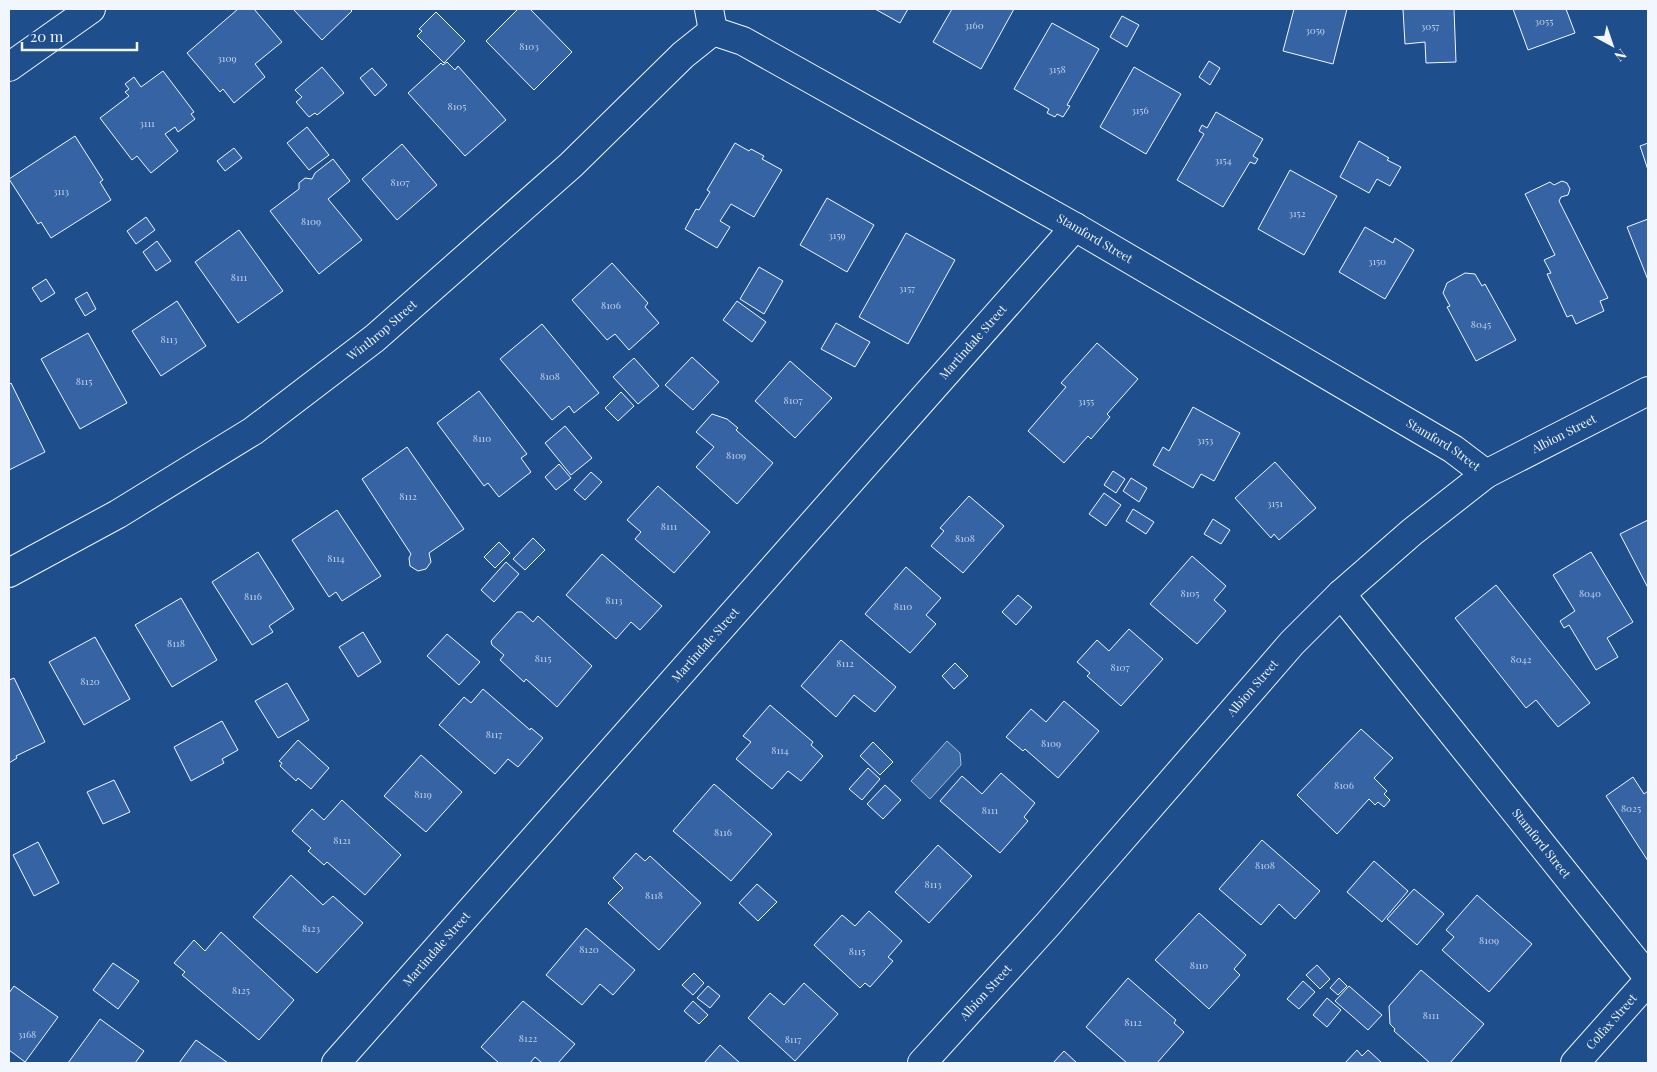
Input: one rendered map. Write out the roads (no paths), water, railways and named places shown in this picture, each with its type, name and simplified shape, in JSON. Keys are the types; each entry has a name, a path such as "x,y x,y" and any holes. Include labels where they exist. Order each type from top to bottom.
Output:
{"street":[{"path":"9,67 91,9"},
{"name":"Stamford Street","path":"711,20 743,42 1075,227 1453,449 1486,474"},
{"name":"Winthrop Street","path":"9,573 118,514 253,431 374,338 571,164 683,55 711,20"},
{"name":"Martindale Street","path":"336,1063 1075,227"},
{"name":"Albion Street","path":"922,1063 1054,916 1292,643 1341,594 1412,532 1486,474 1648,391"},
{"name":"Stamford Street","path":"1341,594 1648,977"},
{"name":"Colfax Street","path":"1575,1063 1648,981"}],"water":[{"path":"947,741 960,753 961,765 930,799 911,781"}]}
